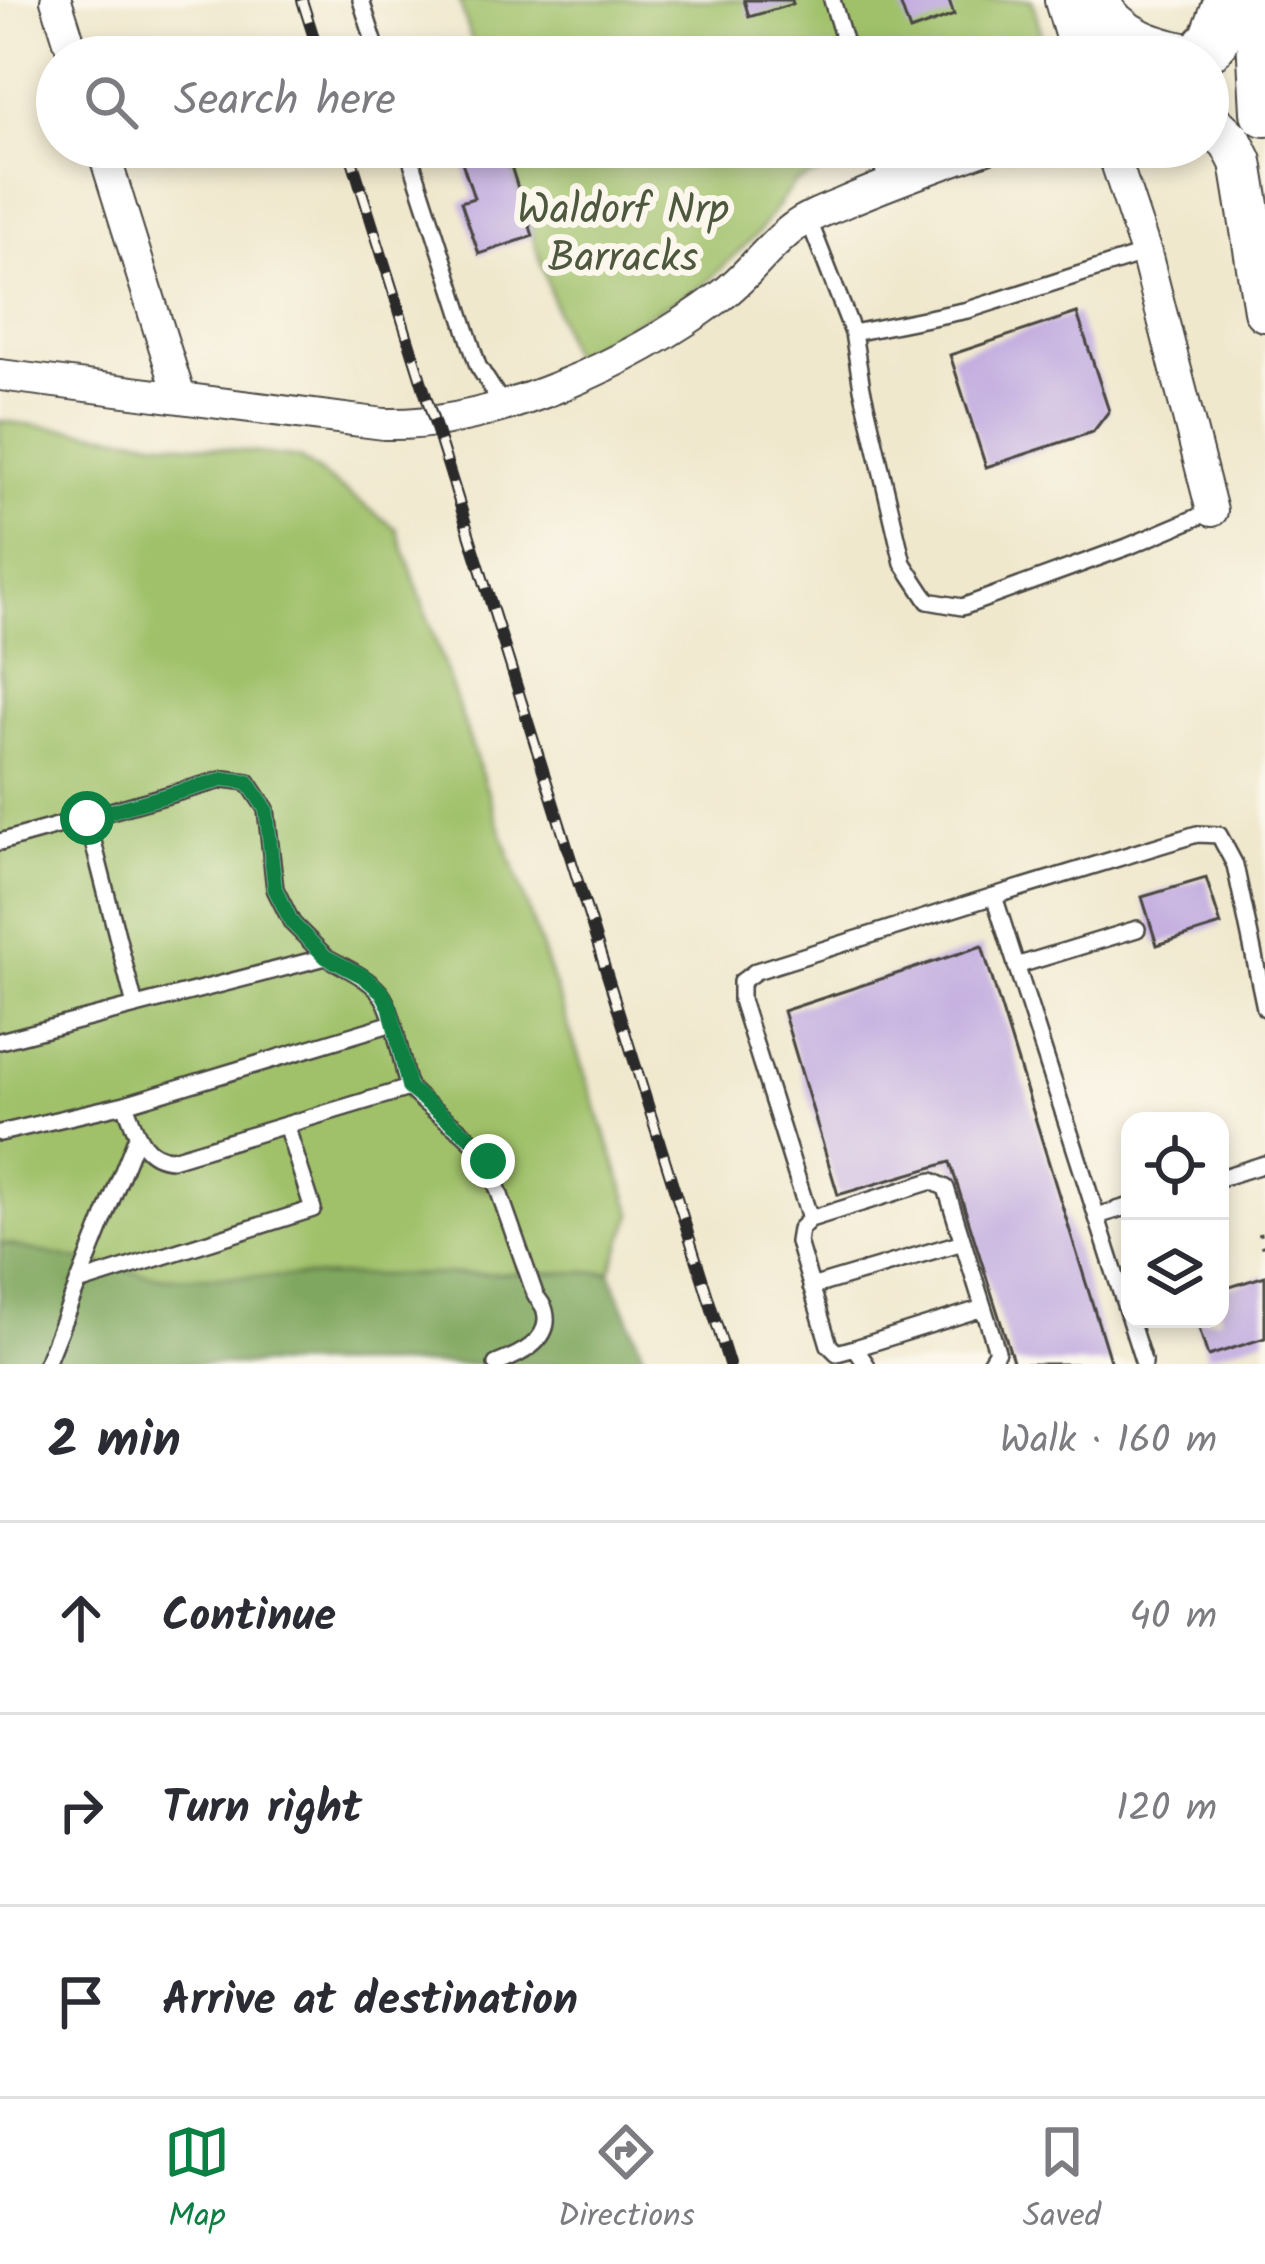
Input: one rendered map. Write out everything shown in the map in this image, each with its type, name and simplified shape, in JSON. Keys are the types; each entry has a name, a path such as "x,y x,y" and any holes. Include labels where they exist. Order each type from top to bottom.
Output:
{"highway":[{"path":"1216,36 1229,0"},
{"path":"1259,0 1264,82"}],"main road":[{"path":"1066,0 1077,36"},
{"path":"1096,0 1128,36"},
{"path":"1229,67 1264,82"},
{"path":"1229,140 1241,162 1265,310"}],"street":[{"path":"56,0 67,36"},
{"path":"109,168 180,397"},
{"path":"0,375 400,424 435,423 503,405 596,371 675,328 723,294 793,227 932,168"},
{"path":"1119,168 1146,254 1212,511"}],"lane":[{"path":"361,0 372,36"},
{"path":"832,0 843,36"},
{"path":"414,168 478,366 503,405"},
{"path":"883,168 888,184"},
{"path":"808,218 853,333 902,563 928,601 962,608 1127,548 1212,511"},
{"path":"853,333 968,310 1146,254"},
{"path":"0,842 225,779 248,782 266,809 275,889 292,923 326,957 382,992 390,1007 409,1088 478,1144 488,1161 545,1311 545,1328 532,1346 496,1364"},
{"path":"87,818 135,1006"},
{"path":"810,1219 741,1000 741,982 756,971 1197,834 1219,835 1235,865 1265,1009"},
{"path":"994,896 1144,1364"},
{"path":"1016,966 1137,929"},
{"path":"0,1041 326,957"},
{"path":"0,1133 125,1104 393,1023"},
{"path":"125,1104 148,1151 158,1159 172,1159 409,1088"},
{"path":"78,1283 314,1209 286,1125"},
{"path":"46,1364 137,1136"},
{"path":"1229,1175 1265,1164"},
{"path":"983,1308 837,1354 829,1346 811,1286 798,1242 800,1229 810,1219 932,1181 946,1189 997,1351 989,1364"},
{"path":"1097,1216 1121,1209"},
{"path":"811,1286 962,1242"},
{"path":"855,1348 866,1364"}],"path":[{"path":"1259,1233 1265,1255"}],"green space":[{"name":"Waldorf Nrp Barracks","path":"459,0 1032,0 1042,36 470,36"},
{"name":"Waldorf Nrp Barracks","path":"512,168 833,168 794,183 758,233 704,285 570,356"},
{"path":"0,421 299,458 397,529 633,1214 610,1272 163,1279 0,1243"},
{"path":"0,1243 163,1278 610,1272 647,1364 0,1364"}],"building":[{"path":"744,0 792,0 793,4 749,17"},
{"path":"899,0 949,0 954,15 910,31"},
{"path":"464,168 512,168 533,236 479,254 461,202 474,198"},
{"path":"1077,313 1109,411 1093,432 986,467 950,355"},
{"path":"1206,878 1221,925 1157,945 1142,897"},
{"path":"982,946 1111,1364 1014,1364 950,1162 838,1195 783,1011"},
{"path":"1265,1276 1265,1338 1208,1356 1199,1328 1229,1328 1229,1287"}],"railway":[{"path":"302,0 313,36"},
{"path":"355,168 729,1364"}],"route":[{"path":"87,818 225,779 248,782 266,809 275,889 292,923 326,957 382,992 390,1007 409,1088 478,1144 488,1161"}]}
